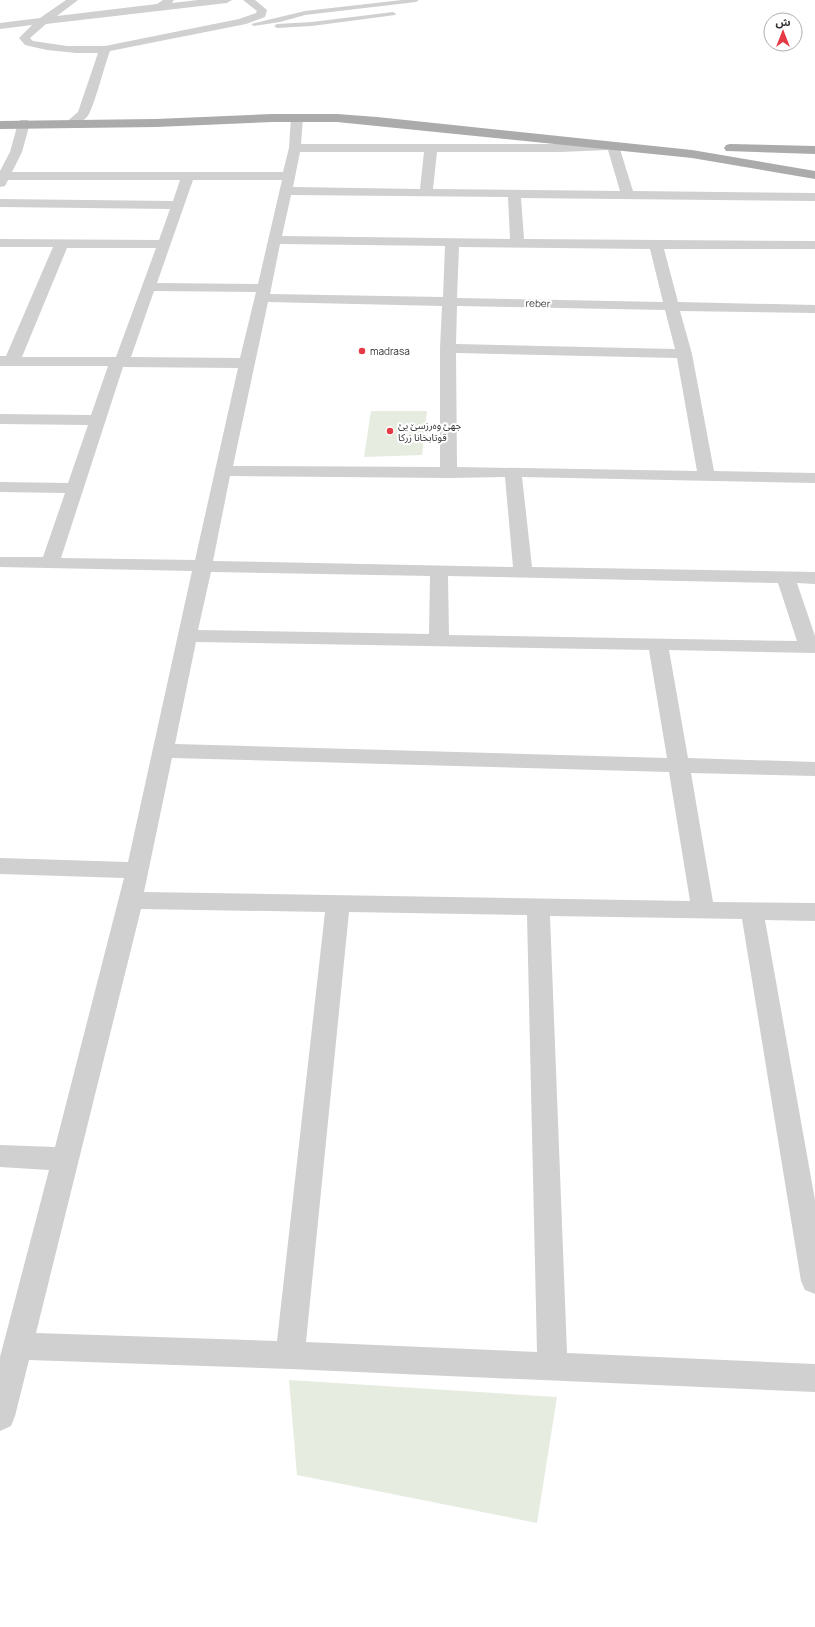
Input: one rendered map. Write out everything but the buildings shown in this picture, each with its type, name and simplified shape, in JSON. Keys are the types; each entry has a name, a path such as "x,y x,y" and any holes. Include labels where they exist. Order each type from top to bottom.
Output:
{"main road":[{"path":"0,117 249,109 386,112 720,148 815,150"},
{"path":"0,124 156,122 242,118 297,118 377,121 706,156 815,175"},
{"path":"815,159 815,166"}],"street":[{"path":"73,0 43,21 24,38 29,43 59,49 105,49 242,22 261,16 262,10 248,0"},
{"path":"0,26 165,4 227,0"},
{"path":"70,124 83,114 105,49"},
{"path":"0,1416 131,900 223,471 295,148 297,118"},
{"path":"24,123 16,152 2,179 188,176 426,193 514,192 815,196"},
{"path":"295,148 561,148 613,146 627,193"},
{"path":"426,193 431,148"},
{"path":"50,563 76,488 97,420 149,287 188,176"},
{"path":"514,192 517,243"},
{"path":"0,204 178,205"},
{"path":"274,240 656,245 815,245"},
{"path":"0,242 164,244"},
{"path":"449,473 448,348 452,242"},
{"path":"62,243 6,361 248,363"},
{"path":"656,245 684,354 706,475"},
{"name":"reber","path":"149,287 449,301 815,309"},
{"path":"448,348 684,354"},
{"path":"0,419 97,420"},
{"path":"223,471 449,473 513,472 815,478"},
{"path":"513,472 523,573"},
{"path":"0,487 76,488"},
{"path":"0,562 439,572 815,578"},
{"path":"439,572 439,640"},
{"path":"188,636 812,647 786,578"},
{"path":"658,644 677,764 703,910"},
{"path":"163,751 815,769"},
{"path":"0,866 137,870"},
{"path":"131,900 815,912"},
{"path":"290,1355 338,903"},
{"path":"538,907 552,1367"},
{"path":"752,910 815,1281"},
{"path":"0,1156 66,1159"},
{"path":"19,1346 290,1355 815,1378"}],"lane":[{"path":"254,24 280,20 306,13 416,0"},
{"path":"242,22 266,26 312,24 393,14"}],"shaded area":[{"path":"371,411 427,411 422,455 364,457"},
{"path":"289,1380 557,1397 537,1523 297,1475"}],"place":[{"name":"madrasa","path":"362,351"},
{"name":"جھێ وەرزسێ یێ قوتابخانا زرکا","path":"390,431"}]}
